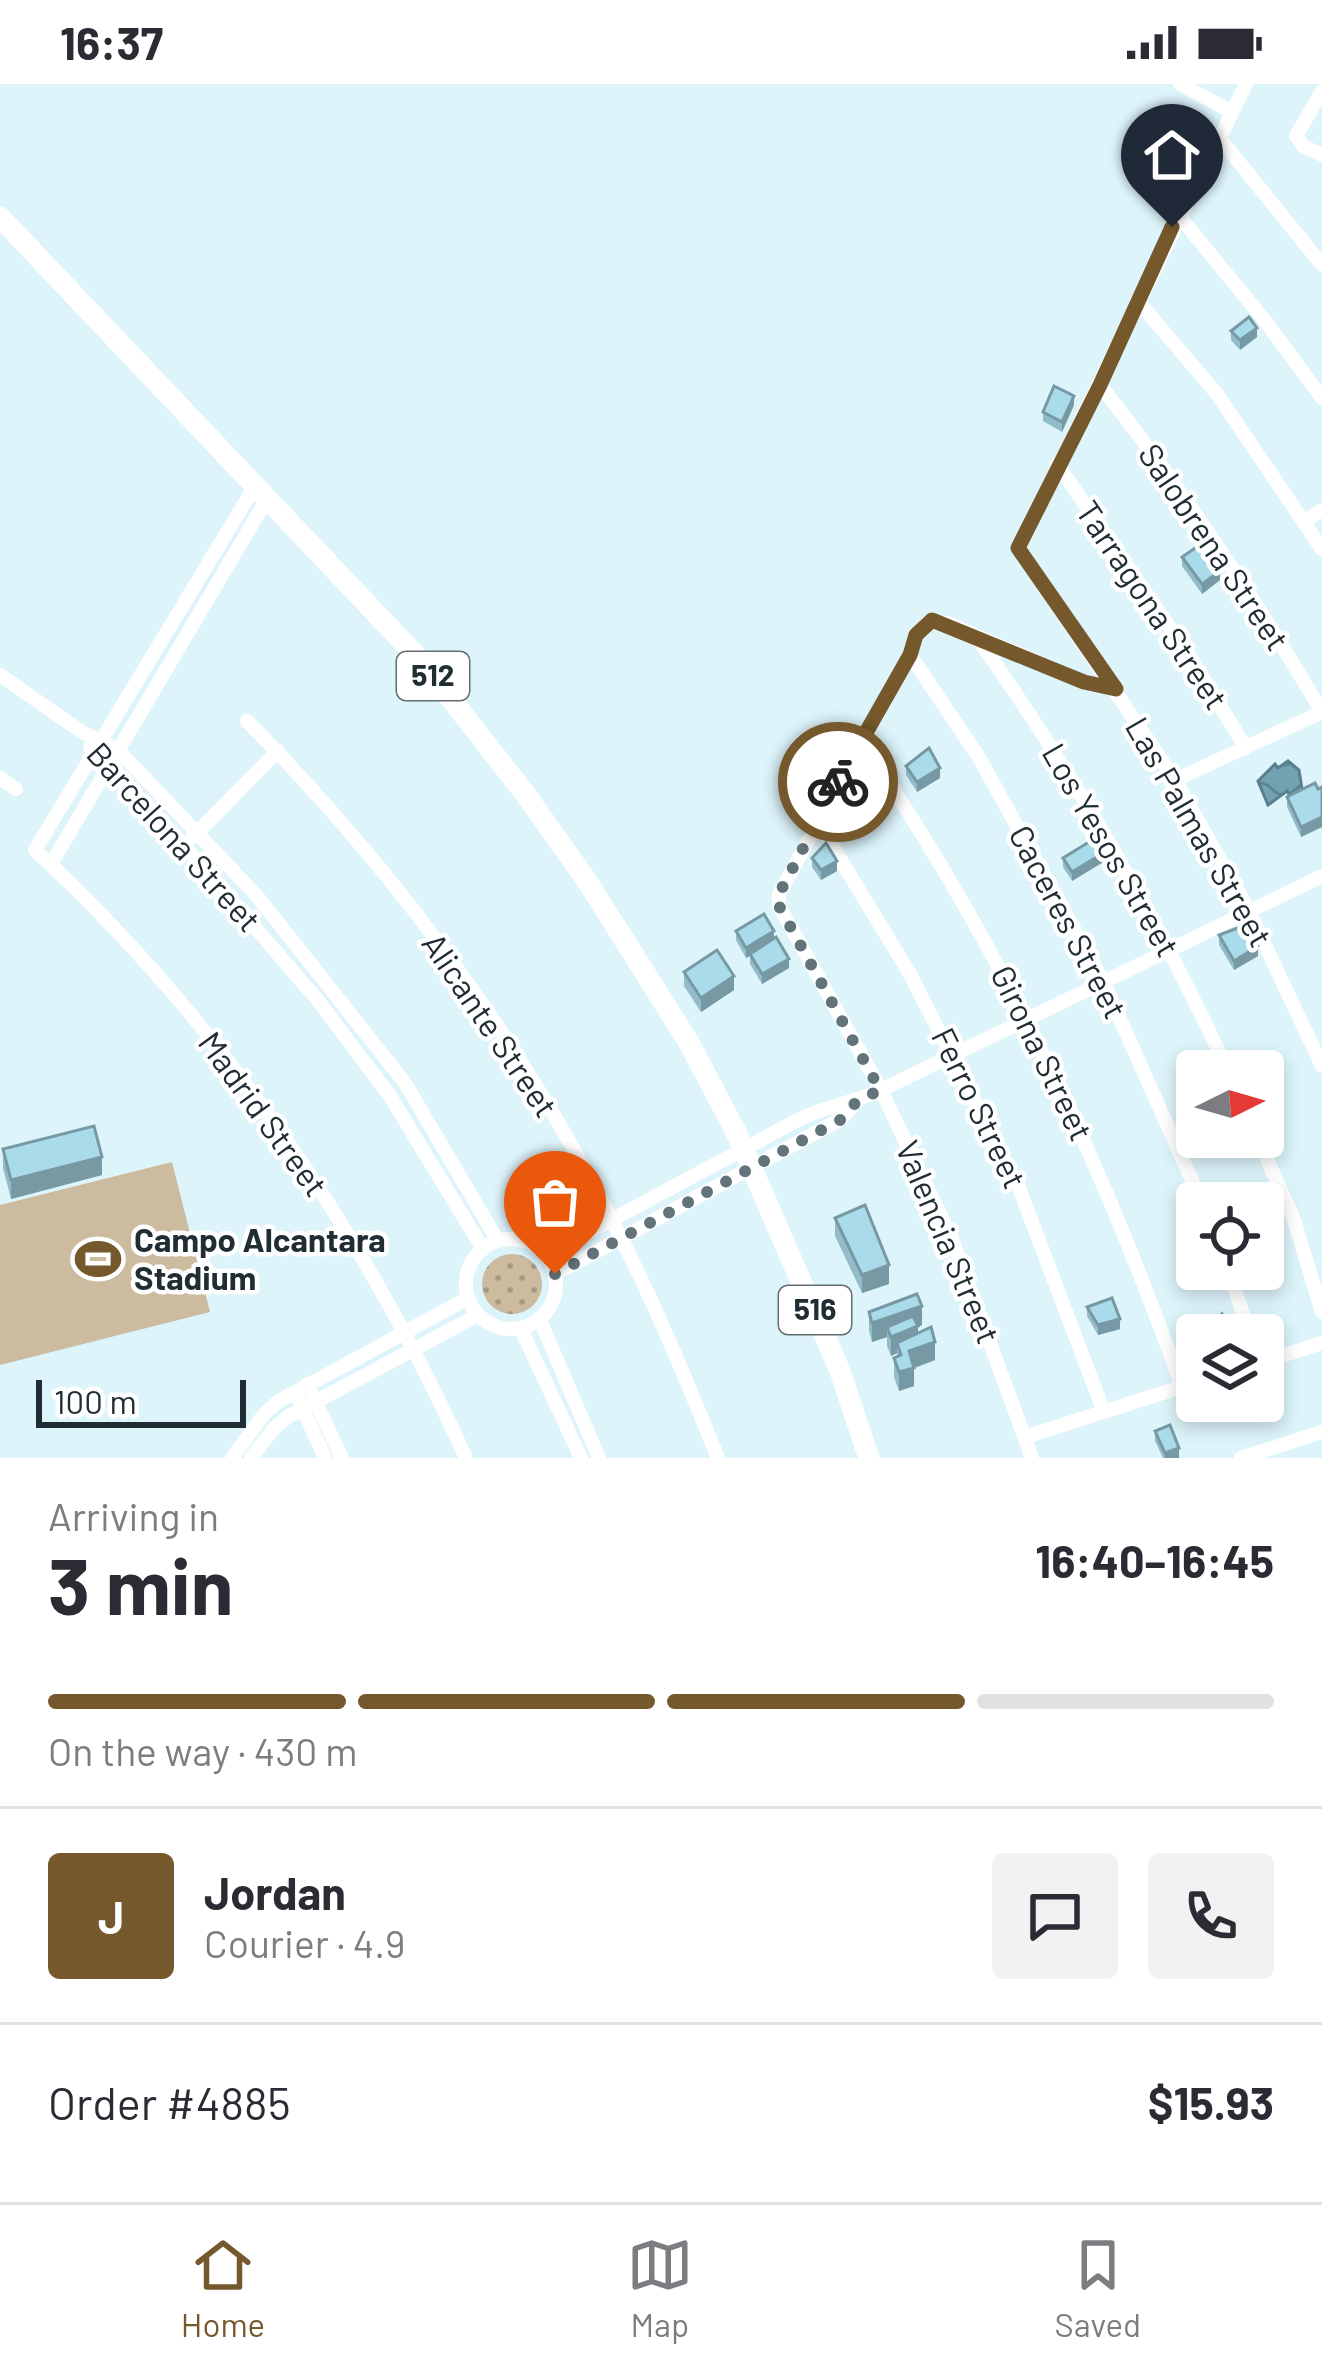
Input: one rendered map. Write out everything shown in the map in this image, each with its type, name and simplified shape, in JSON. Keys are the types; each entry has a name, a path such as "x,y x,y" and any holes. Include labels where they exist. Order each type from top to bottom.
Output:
{"main road":[{"name":"512","path":"0,217 423,663 526,795 623,933 688,1040 747,1157"},
{"name":"516","path":"747,1157 840,1371 869,1458"}],"street":[{"path":"1180,84 1232,112"},
{"path":"1057,464 1246,84"},
{"path":"1322,92 1296,136 1303,146 1322,155"},
{"path":"1221,140 1322,265"},
{"path":"1179,216 1322,398"},
{"path":"1137,300 1217,394 1322,549"},
{"name":"Salobrena Street","path":"1100,385 1207,530 1322,712"},
{"name":"Las Palmas Street","path":"1057,464 1018,548 1175,780 1249,909 1322,1066"},
{"name":"Tarragona Street","path":"1057,464 1246,748"},
{"path":"261,492 118,750 50,864 35,850 261,492"},
{"path":"1305,521 1322,510"},
{"path":"818,821 910,655 916,635 932,620 1084,682 1116,689"},
{"name":"Los Yesos Street","path":"978,639 1086,802 1170,948 1218,1050"},
{"name":"Caceres Street","path":"910,655 978,756 1103,981 1193,1182"},
{"name":"Barcelona Street","path":"0,675 98,746 316,998 390,1096 483,1249"},
{"path":"1175,780 1322,712"},
{"name":"Alicante Street","path":"247,721 444,951 565,1135 622,1238 718,1458"},
{"name":"Girona Street","path":"860,740 970,909 1028,1016 1176,1353"},
{"name":"Barcelona Street","path":"98,746 118,750 199,832 328,983 405,1083 498,1241"},
{"path":"184,845 278,752"},
{"path":"0,778 16,789"},
{"name":"Valencia Street","path":"818,821 779,894 779,906 880,1090 952,1239 1032,1458"},
{"name":"Ferro Street","path":"818,821 952,1052 1019,1188 1104,1412"},
{"name":"Madrid Street","path":"50,864 188,1011 250,1088 361,1253 405,1331 466,1458"},
{"path":"546,1255 747,1157 842,1119 857,1101 952,1052 1322,876"},
{"path":"555,1274 622,1238 747,1157"},
{"path":"1266,1158 1293,1217 1322,1312"},
{"path":"498,1241 529,1242 546,1255 555,1274 554,1299 540,1320 521,1329 498,1328 478,1316 468,1298 467,1276 483,1249 498,1241"},
{"path":"232,1458 265,1413 301,1387 468,1298"},
{"path":"251,1458 274,1428 309,1405 478,1316"},
{"path":"540,1320 599,1458"},
{"path":"521,1329 580,1458"},
{"path":"1284,1355 1322,1342"},
{"path":"301,1387 326,1458"},
{"path":"1025,1437 1176,1388"},
{"path":"309,1405 342,1458"},
{"path":"1241,1458 1287,1451 1322,1432"}],"shaded area":[{"name":"Campo Alcantara Stadium","path":"172,1162 210,1312 0,1365 0,1205"},
{"path":"512,1254 533,1263 542,1284 533,1305 512,1314 491,1305 482,1284 491,1263"}],"water":[{"path":"1288,761 1299,770 1302,789 1290,796 1287,791 1268,805 1258,781 1275,764 1278,768"}],"building":[{"path":"1178,110 1197,119 1191,131 1172,122"},
{"path":"1249,317 1257,328 1240,340 1231,331"},
{"path":"1054,386 1074,396 1062,422 1043,412"},
{"path":"1201,544 1220,571 1202,584 1182,557"},
{"path":"929,748 940,768 917,782 906,766"},
{"path":"816,760 830,766 825,778 809,771"},
{"path":"1315,783 1318,789 1322,787 1322,817 1301,827 1287,797"},
{"path":"1097,837 1105,852 1072,872 1063,858"},
{"path":"826,843 837,861 821,870 812,858"},
{"path":"764,914 774,931 746,948 736,931"},
{"path":"1248,924 1258,946 1234,961 1219,935"},
{"path":"776,937 789,959 762,974 750,954"},
{"path":"717,950 734,976 701,998 684,972"},
{"path":"94,1126 102,1157 11,1180 3,1149"},
{"path":"865,1205 889,1265 862,1275 835,1218"},
{"path":"917,1294 922,1306 872,1323 869,1312"},
{"path":"1112,1298 1120,1319 1098,1325 1087,1307"},
{"path":"913,1316 918,1326 891,1337 887,1327"},
{"path":"931,1327 935,1342 909,1351 914,1368 899,1372 894,1358 901,1355 897,1343"},
{"path":"1170,1425 1179,1448 1165,1453 1155,1431"}],"way so far":[{"path":"555,1274 842,1119 857,1101 880,1090 779,906 779,894 838,782"}],"place":[{"name":"Campo Alcantara Stadium","path":"98,1259"}],"route":[{"path":"838,782 910,655 916,635 932,620 1084,682 1116,689 1018,548 1172,227"}]}
